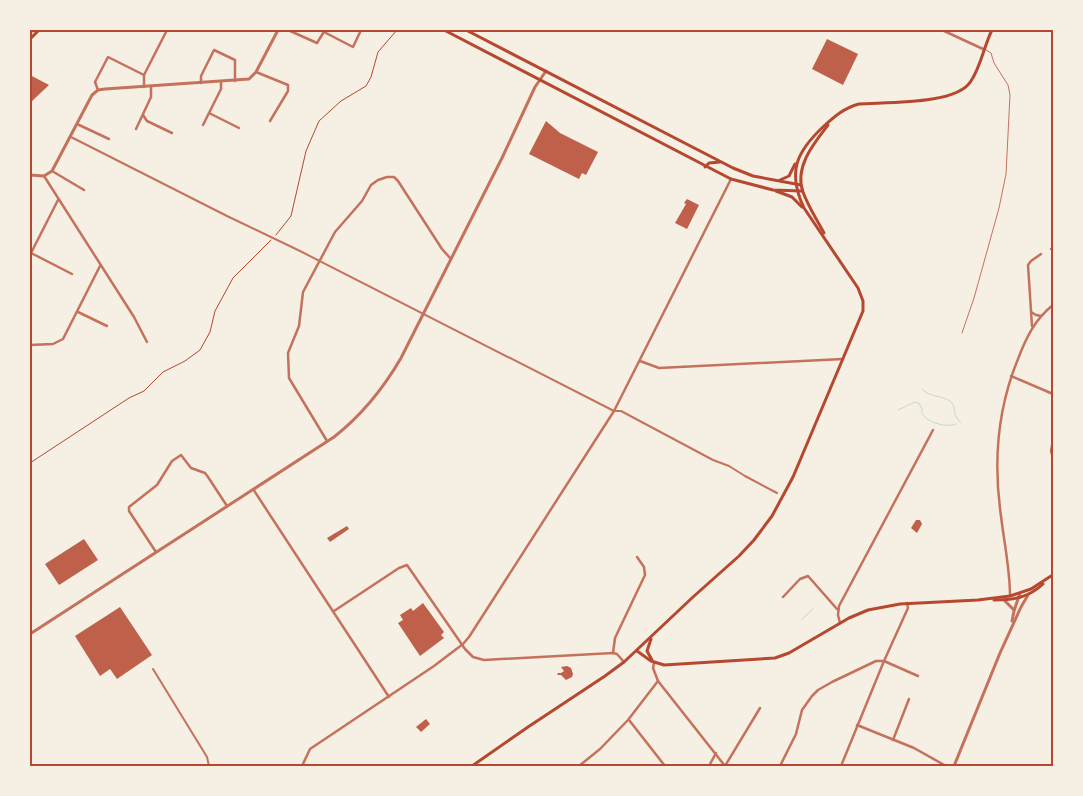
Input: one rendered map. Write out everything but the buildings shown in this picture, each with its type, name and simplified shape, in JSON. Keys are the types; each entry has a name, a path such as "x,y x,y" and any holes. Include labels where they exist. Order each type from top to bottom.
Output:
{"main road":[{"path":"30,39 39,30"},
{"path":"444,30 705,167 731,179 792,197 804,208 830,245 858,288 863,300 862,315 793,477 764,528 739,556 624,662 472,766"},
{"path":"466,30 741,172 801,185"},
{"path":"780,181 789,176 809,141 844,109 860,104 917,100 956,94 965,88 972,80 992,30"},
{"path":"830,245 802,191 801,185 807,156 834,117"},
{"path":"798,159 795,174 796,183 804,208"},
{"path":"705,167 712,162 721,162"},
{"path":"773,190 802,191"},
{"path":"636,651 654,663 670,665 775,658 794,650 840,623 868,610 907,603 1028,596 1052,575"},
{"path":"1020,597 1052,575"},
{"path":"978,600 1004,600 1011,598"},
{"path":"653,634 647,651 654,663"}],"street":[{"path":"144,86 144,75 167,30"},
{"path":"30,175 44,176 52,172 92,95 98,90 249,80 256,72 278,30"},
{"path":"288,30 317,43 324,31 353,47 361,30"},
{"path":"942,30 983,49"},
{"path":"201,83 201,76 214,50 235,60 235,81"},
{"path":"98,90 95,82 108,57 144,75"},
{"path":"30,634 327,441 354,420 376,395 401,358 502,158 539,80 546,71"},
{"path":"256,72 288,85 288,91 270,121"},
{"path":"203,125 220,89 221,82"},
{"path":"136,129 152,97 151,86"},
{"path":"208,113 239,128"},
{"path":"143,115 147,121 172,133"},
{"path":"77,124 109,140"},
{"path":"71,137 714,460 730,466 744,476 777,493"},
{"path":"52,172 84,190"},
{"path":"44,176 134,317 147,342"},
{"path":"327,441 289,378 288,353 299,326 303,292 335,232 362,201 371,185 387,177 394,178 398,181 442,249 451,259"},
{"path":"302,766 310,749 389,697 469,638 614,410 731,179"},
{"path":"58,200 30,254 72,274"},
{"path":"1032,328 1028,265 1041,254"},
{"path":"30,345 53,344 63,339 100,266"},
{"path":"1011,598 999,504 997,444 1005,396 1022,347 1040,316 1053,306"},
{"path":"78,312 107,326"},
{"path":"1031,312 1040,316"},
{"path":"640,361 659,368 843,359"},
{"path":"1011,376 1053,394"},
{"path":"838,610 853,578 933,430"},
{"path":"1053,440 1051,452 1053,458"},
{"path":"156,552 129,511 129,507 157,485 172,461 181,455 191,468 208,477 227,506"},
{"path":"253,488 389,697"},
{"path":"613,652 614,638 645,576 644,568 637,557"},
{"path":"334,611 399,568 407,565 473,657 484,660 613,652 624,662"},
{"path":"783,597 800,579 808,576 838,610 840,623"},
{"path":"954,766 1010,632 1028,596"},
{"path":"1020,597 1021,608"},
{"path":"1010,632 1014,611 1020,597"},
{"path":"1004,600 1014,611"},
{"path":"841,766 908,608 907,603"},
{"path":"780,766 796,734 802,710 818,690 876,661 884,661 918,676"},
{"path":"654,663 655,677 725,766 760,708"},
{"path":"153,669 206,757 209,766"},
{"path":"579,766 600,749 628,720 658,681"},
{"path":"894,740 909,699"},
{"path":"628,720 665,766"},
{"path":"857,725 914,748 946,766"},
{"path":"709,766 716,753"}],"lane":[{"path":"962,333 1001,203 1006,168 1011,101 1007,83 994,63 991,53 983,49"}],"path":[{"path":"30,463 116,406 144,391 163,372 198,352 210,332 215,311 233,278 273,238 291,216 306,151 319,122 341,101 366,86 371,77 378,52 397,30"}],"waterway":[{"path":"922,389 929,394 951,402 956,417 961,423"},
{"path":"898,410 915,402 919,403 922,414 929,420 943,425 956,424"},
{"path":"802,619 813,609"}]}
